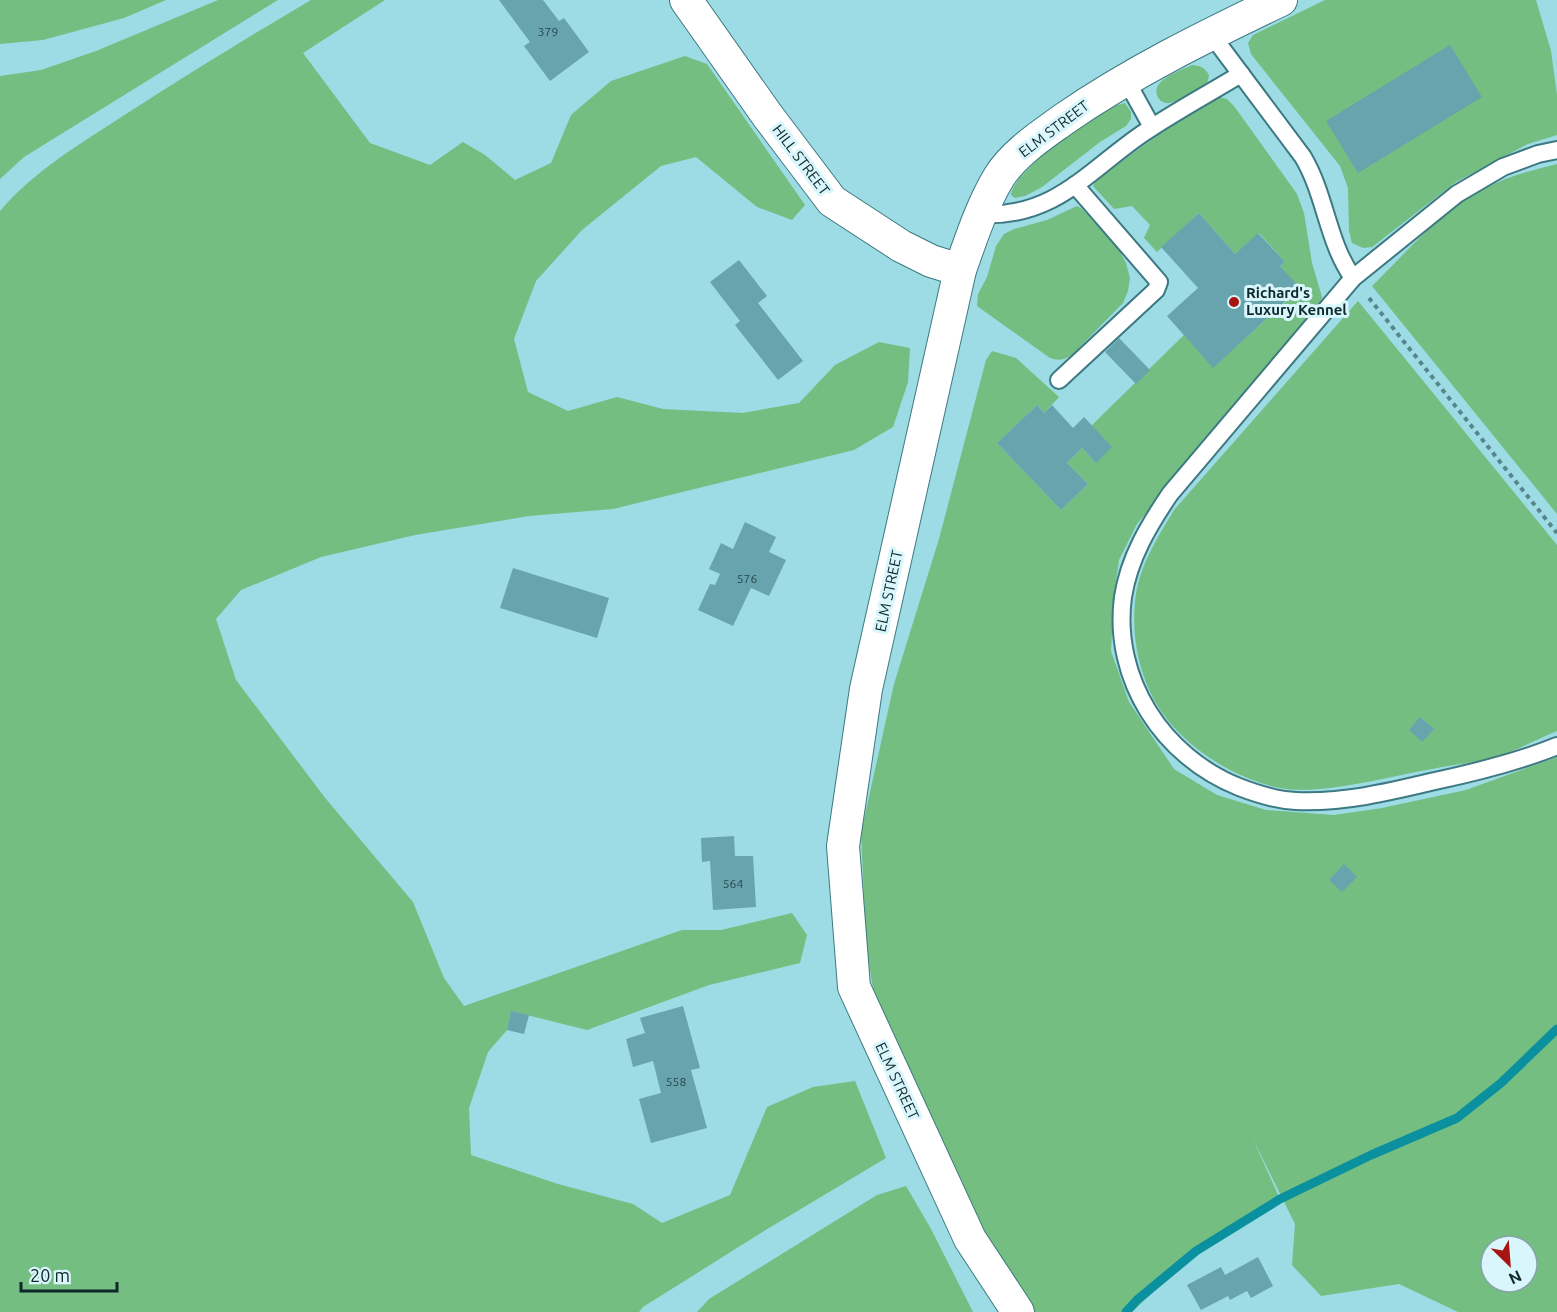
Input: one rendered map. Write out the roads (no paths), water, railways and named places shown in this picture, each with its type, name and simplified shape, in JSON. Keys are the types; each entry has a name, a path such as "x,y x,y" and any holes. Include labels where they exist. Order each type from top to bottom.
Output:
{"street":[{"name":"HILL STREET","path":"686,0 767,115 832,201 901,246 931,261 960,270"},
{"name":"ELM STREET","path":"1018,1312 970,1239 854,987 843,846 866,689 960,270 1000,176 1019,155 1045,133 1097,97 1211,34 1281,0"}],"lane":[{"path":"1211,34 1312,172 1331,235 1343,264 1353,278"},
{"path":"982,214 1016,213 1038,206 1075,185 1152,127 1241,75"},
{"path":"1126,80 1152,127"},
{"path":"1557,150 1538,154 1503,167 1457,194 1353,278 1170,494 1146,530 1133,560 1123,596 1122,627 1125,660 1134,686 1152,718 1169,741 1191,761 1220,780 1255,793 1294,801 1335,800 1382,794 1490,768 1530,757 1557,746"},
{"path":"1059,380 1156,290 1159,282 1075,185"}],"waterway":[{"path":"1126,1312 1137,1300 1196,1251 1280,1199 1371,1155 1457,1118 1501,1083 1557,1029"}],"place":[{"name":"Richard's Luxury Kennel","path":"1234,302"}]}
